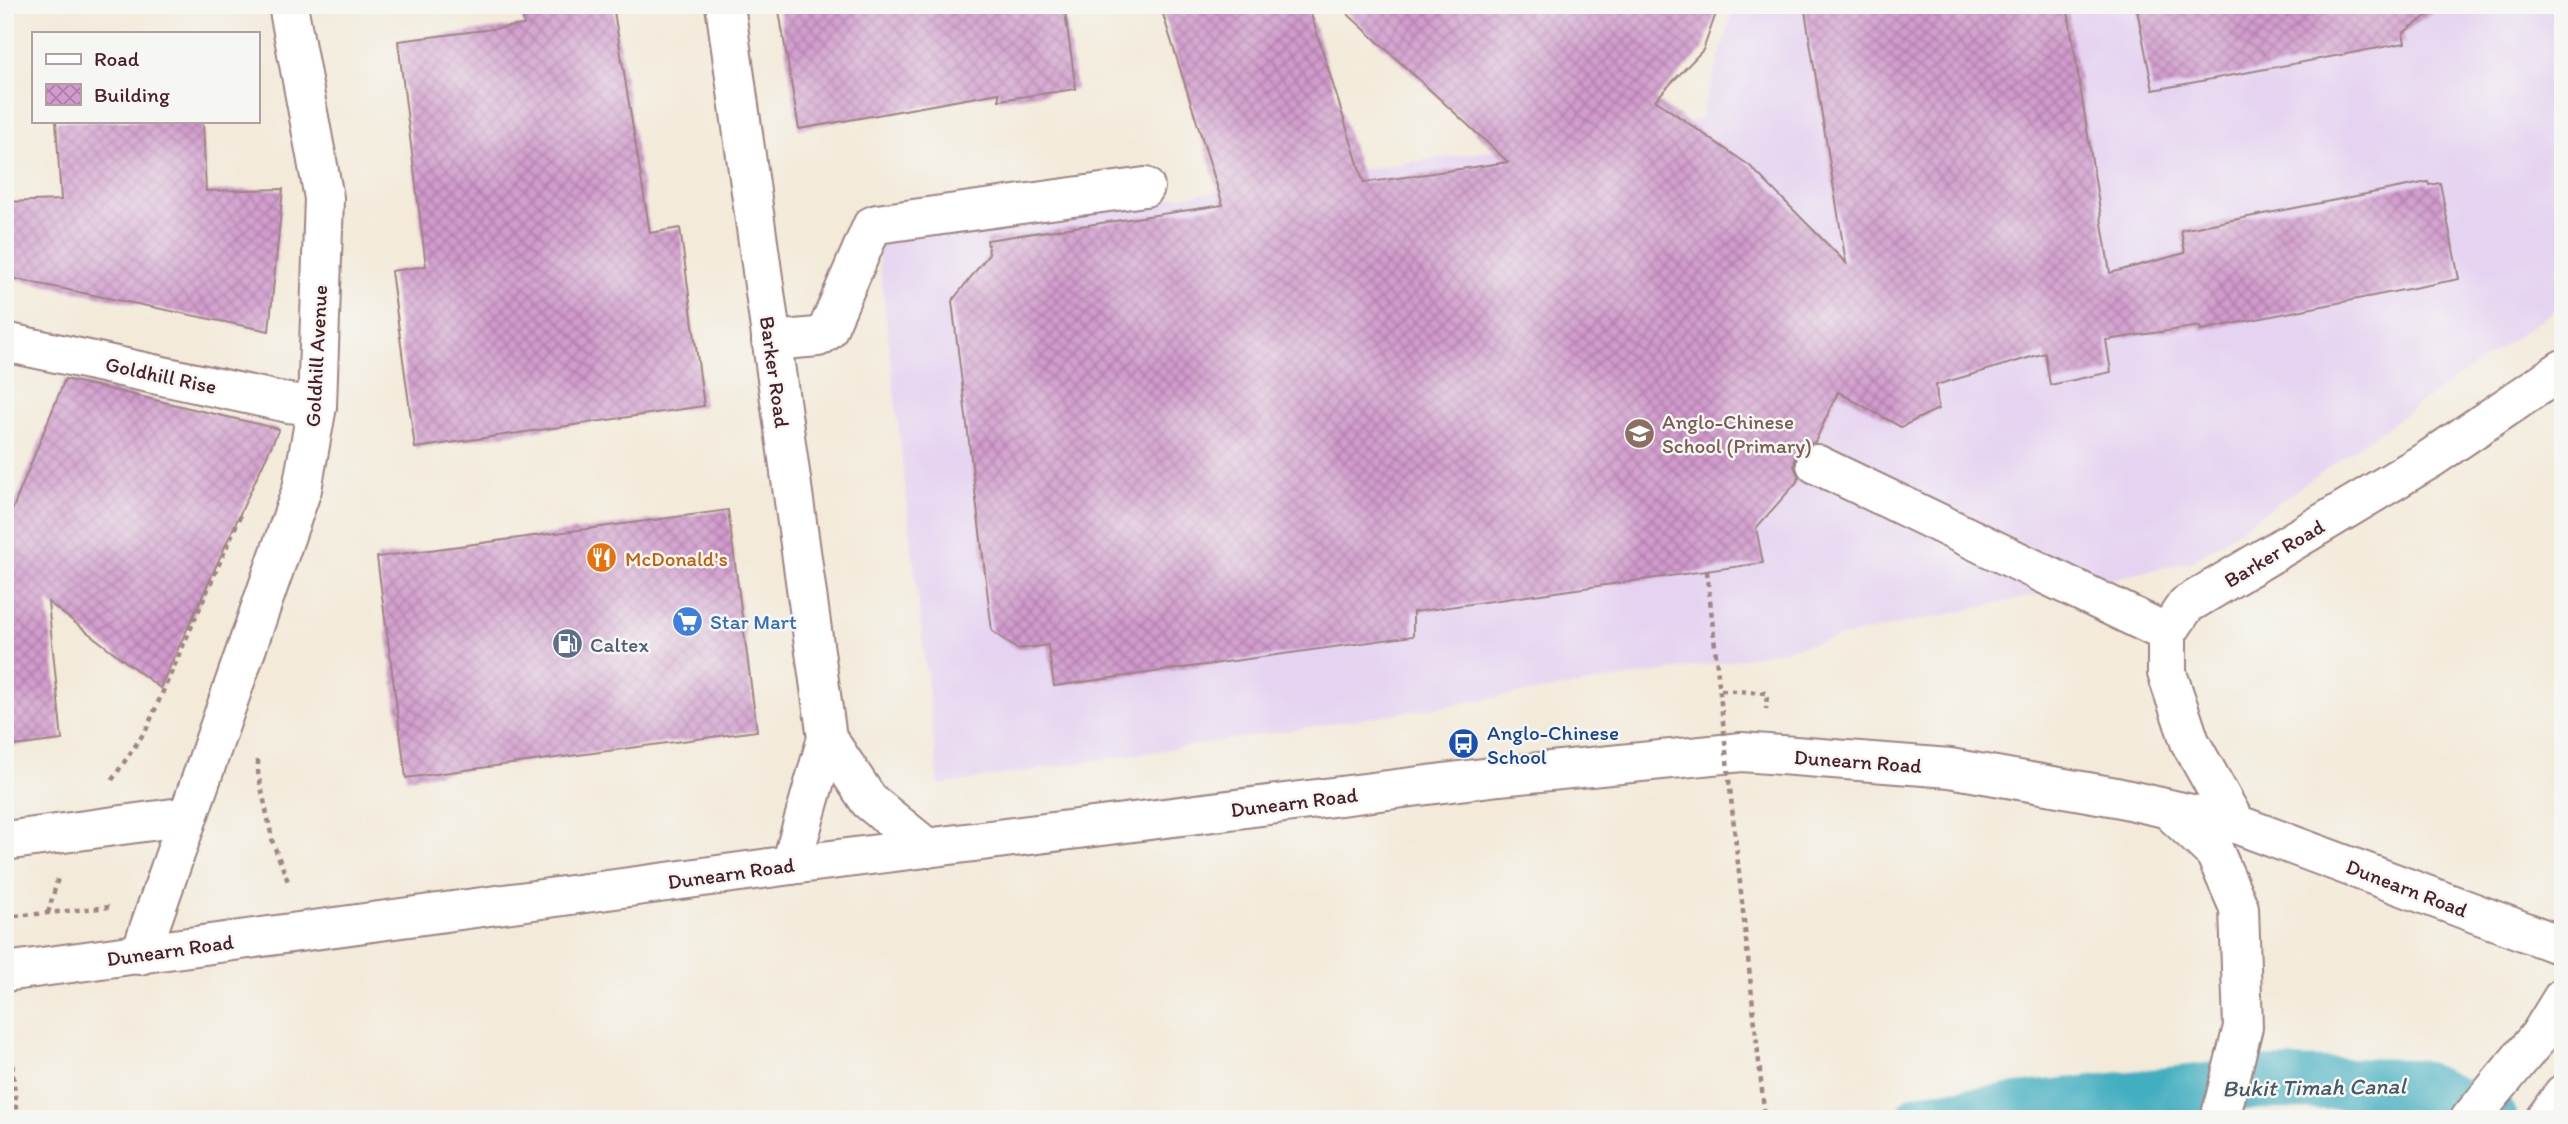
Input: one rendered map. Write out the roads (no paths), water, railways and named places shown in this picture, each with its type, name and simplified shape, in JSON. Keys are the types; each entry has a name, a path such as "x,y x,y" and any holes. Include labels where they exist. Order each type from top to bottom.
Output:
{"main road":[{"name":"Goldhill Avenue","path":"140,955 302,489 317,406 324,198 288,5"},
{"name":"Barker Road","path":"725,5 827,738 791,865"},
{"path":"771,341 818,337 827,331 873,226 877,224 1146,187"},
{"name":"Goldhill Rise","path":"5,342 288,403 317,406"},
{"name":"Barker Road","path":"2166,633 2186,605 2430,459 2563,369"},
{"path":"1816,464 2166,633 2167,673 2190,742 2236,824"},
{"name":"Barker Road","path":"827,738 869,801 928,848"},
{"name":"Dunearn Road","path":"5,972 791,865 1499,776 1742,752 1950,768 2116,797 2236,824 2563,946"},
{"path":"2167,808 2215,853 2239,908 2244,1027 2220,1119"},
{"path":"5,841 188,816"},
{"path":"2470,1119 2539,1036 2563,997"},
{"path":"2545,1119 2563,1094"}],"waterway":[{"name":"Bukit Timah Canal","path":"1922,1119 2263,1083 2416,1085 2491,1119"}],"place":[{"name":"Anglo-Chinese School (Primary)","path":"1639,433"},
{"name":"McDonald's","path":"602,558"},
{"name":"Star Mart","path":"687,621"},
{"name":"Caltex","path":"567,644"},
{"name":"Anglo-Chinese School","path":"1464,744"}]}
